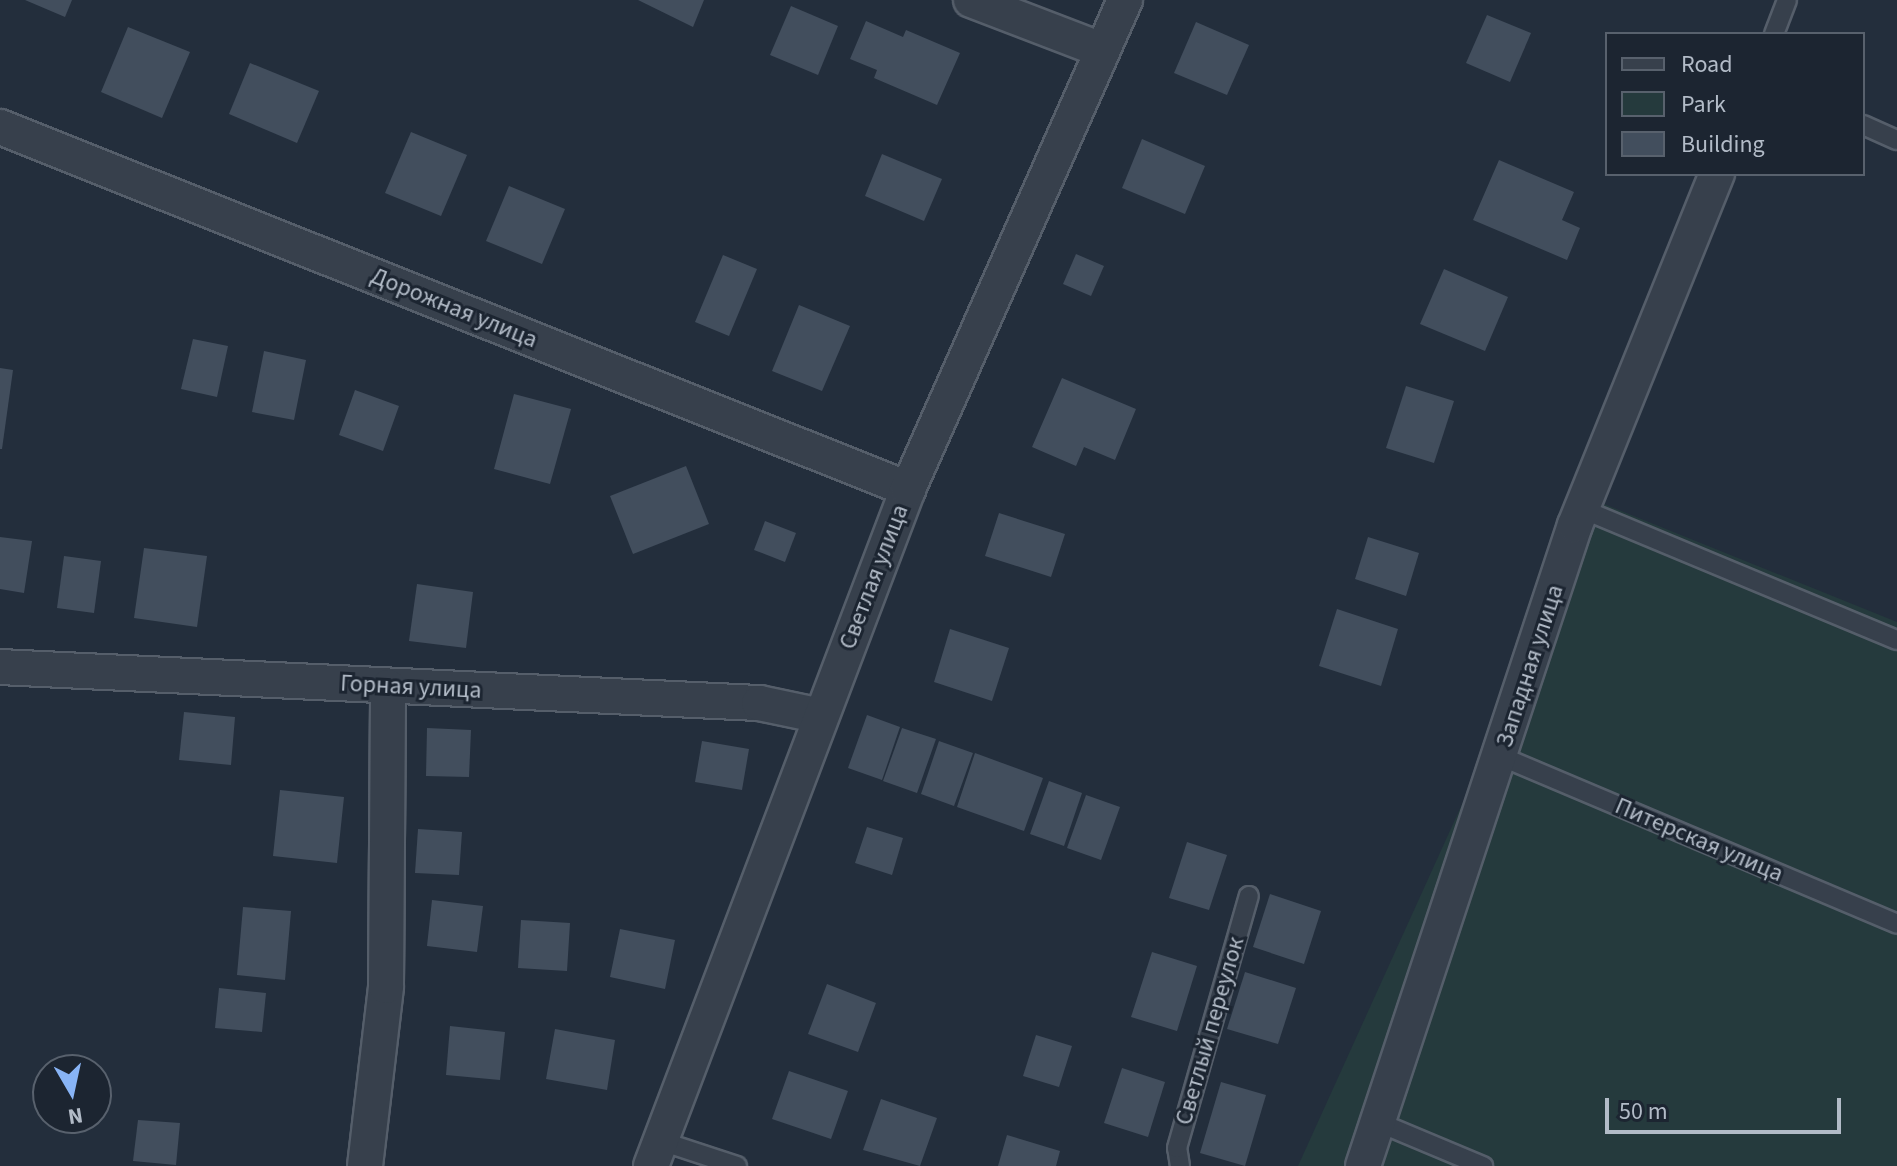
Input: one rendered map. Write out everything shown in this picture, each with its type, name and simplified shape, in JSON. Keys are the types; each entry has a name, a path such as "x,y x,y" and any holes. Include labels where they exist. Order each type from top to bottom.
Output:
{"street":[{"path":"971,0 1102,50"},
{"name":"Светлая улица","path":"656,1153 908,489 1125,0"},
{"name":"Дорожная улица","path":"0,127 908,489"},
{"name":"Западная улица","path":"1363,1166 1380,1123 1582,509 1716,176"},
{"name":"Горная улица","path":"0,667 759,703 821,716"},
{"path":"365,1166 386,986 388,687"}],"lane":[{"path":"1775,32 1787,0"},
{"path":"1865,126 1897,140"},
{"path":"1582,509 1897,640"},
{"name":"Питерская улица","path":"1500,756 1897,924"},
{"name":"Светлый переулок","path":"1180,1166 1177,1148 1249,896"},
{"path":"1380,1123 1483,1166"},
{"path":"656,1153 737,1166"}],"green space":[{"path":"1599,502 1897,622 1897,1166 1298,1166"}],"building":[{"path":"25,0 72,0 65,17"},
{"path":"638,0 704,0 693,27"},
{"path":"791,6 838,26 818,75 770,55"},
{"path":"1487,15 1531,33 1510,82 1466,63"},
{"path":"866,21 903,37 906,30 960,53 937,105 874,78 877,70 850,59"},
{"path":"1196,22 1249,45 1227,95 1174,73"},
{"path":"128,27 190,52 162,118 101,92"},
{"path":"250,63 319,91 297,143 229,114"},
{"path":"411,132 467,155 441,216 385,193"},
{"path":"1142,139 1205,166 1185,214 1122,188"},
{"path":"882,154 942,179 924,221 865,196"},
{"path":"1499,160 1574,192 1562,220 1580,228 1567,260 1473,220"},
{"path":"509,186 565,209 542,264 486,241"},
{"path":"1076,254 1104,266 1091,296 1063,284"},
{"path":"723,255 757,269 729,336 695,322"},
{"path":"1444,269 1508,297 1485,351 1420,324"},
{"path":"799,305 850,326 822,391 772,371"},
{"path":"193,339 228,346 217,397 181,389"},
{"path":"264,351 306,360 294,420 252,412"},
{"path":"0,368 13,370 2,449 0,449"},
{"path":"1062,378 1136,409 1115,460 1084,447 1076,466 1032,447"},
{"path":"1406,386 1454,401 1434,463 1386,448"},
{"path":"355,390 399,406 383,451 339,435"},
{"path":"514,394 571,409 550,484 494,469"},
{"path":"686,466 709,524 633,554 610,496"},
{"path":"999,513 1065,534 1051,577 985,556"},
{"path":"765,521 796,533 785,562 754,550"},
{"path":"0,537 32,541 24,593 0,589"},
{"path":"1368,537 1419,553 1406,596 1355,579"},
{"path":"144,548 207,556 197,627 134,618"},
{"path":"64,556 101,561 94,613 57,608"},
{"path":"417,584 473,592 466,648 409,641"},
{"path":"1337,609 1398,629 1381,686 1319,666"},
{"path":"950,629 1009,648 992,701 934,682"},
{"path":"184,712 235,717 231,765 179,760"},
{"path":"867,715 900,727 882,780 848,768"},
{"path":"427,728 471,730 469,777 426,776"},
{"path":"902,728 936,739 917,793 883,781"},
{"path":"702,741 749,749 742,790 695,782"},
{"path":"939,741 973,753 954,806 921,794"},
{"path":"975,753 1043,778 1024,831 957,807"},
{"path":"1049,781 1082,793 1064,846 1030,834"},
{"path":"280,790 344,797 337,863 273,856"},
{"path":"1086,795 1120,807 1101,860 1067,848"},
{"path":"867,827 903,838 892,875 855,863"},
{"path":"418,829 462,832 459,875 415,873"},
{"path":"1187,842 1227,855 1209,910 1169,898"},
{"path":"1270,894 1321,911 1304,964 1253,947"},
{"path":"432,900 483,906 477,952 427,946"},
{"path":"243,907 291,911 285,980 237,975"},
{"path":"521,920 570,923 567,971 518,968"},
{"path":"620,929 675,940 665,989 610,977"},
{"path":"1152,952 1197,966 1177,1031 1131,1017"},
{"path":"1245,972 1296,988 1278,1044 1227,1029"},
{"path":"827,984 876,1003 858,1052 808,1034"},
{"path":"219,988 266,993 262,1032 215,1028"},
{"path":"450,1026 505,1032 500,1080 446,1075"},
{"path":"555,1029 615,1040 607,1090 546,1079"},
{"path":"1036,1035 1072,1046 1059,1087 1023,1076"},
{"path":"1122,1068 1165,1082 1148,1137 1104,1123"},
{"path":"789,1071 848,1091 831,1139 772,1119"},
{"path":"1221,1082 1266,1095 1245,1166 1200,1153"},
{"path":"881,1099 937,1118 920,1166 863,1150"},
{"path":"138,1120 180,1123 176,1165 133,1161"},
{"path":"1007,1135 1060,1151 1056,1166 998,1166"}]}
